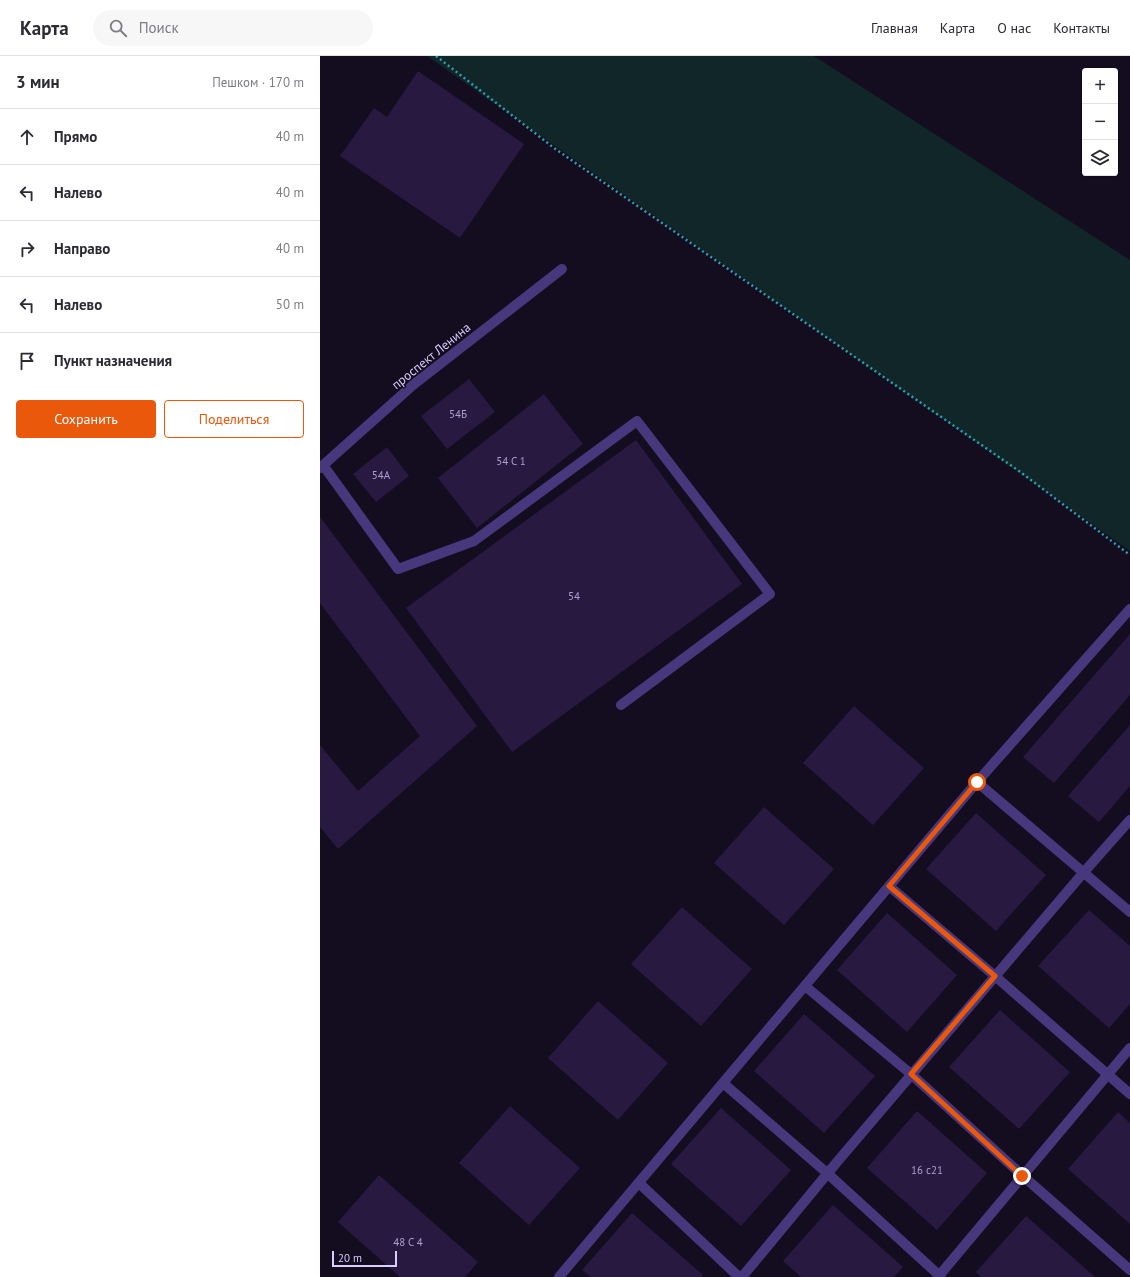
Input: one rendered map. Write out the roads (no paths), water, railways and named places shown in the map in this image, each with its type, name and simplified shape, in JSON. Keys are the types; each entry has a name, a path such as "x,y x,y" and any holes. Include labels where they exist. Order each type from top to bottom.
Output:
{"street":[{"name":"проспект Ленина","path":"322,466 413,386 562,269"},
{"path":"322,466 398,569 474,541 637,421 770,594 621,705"},
{"path":"559,1277 977,782 1130,609"},
{"path":"977,782 1130,912"},
{"path":"639,1183 740,1277 911,1074 1130,820"},
{"path":"889,886 1130,1094"},
{"path":"805,986 911,1074 1022,1176 1130,1270"},
{"path":"723,1083 827,1174 939,1276 1130,1048"},
{"path":"1127,1277 1130,1273"}]}
